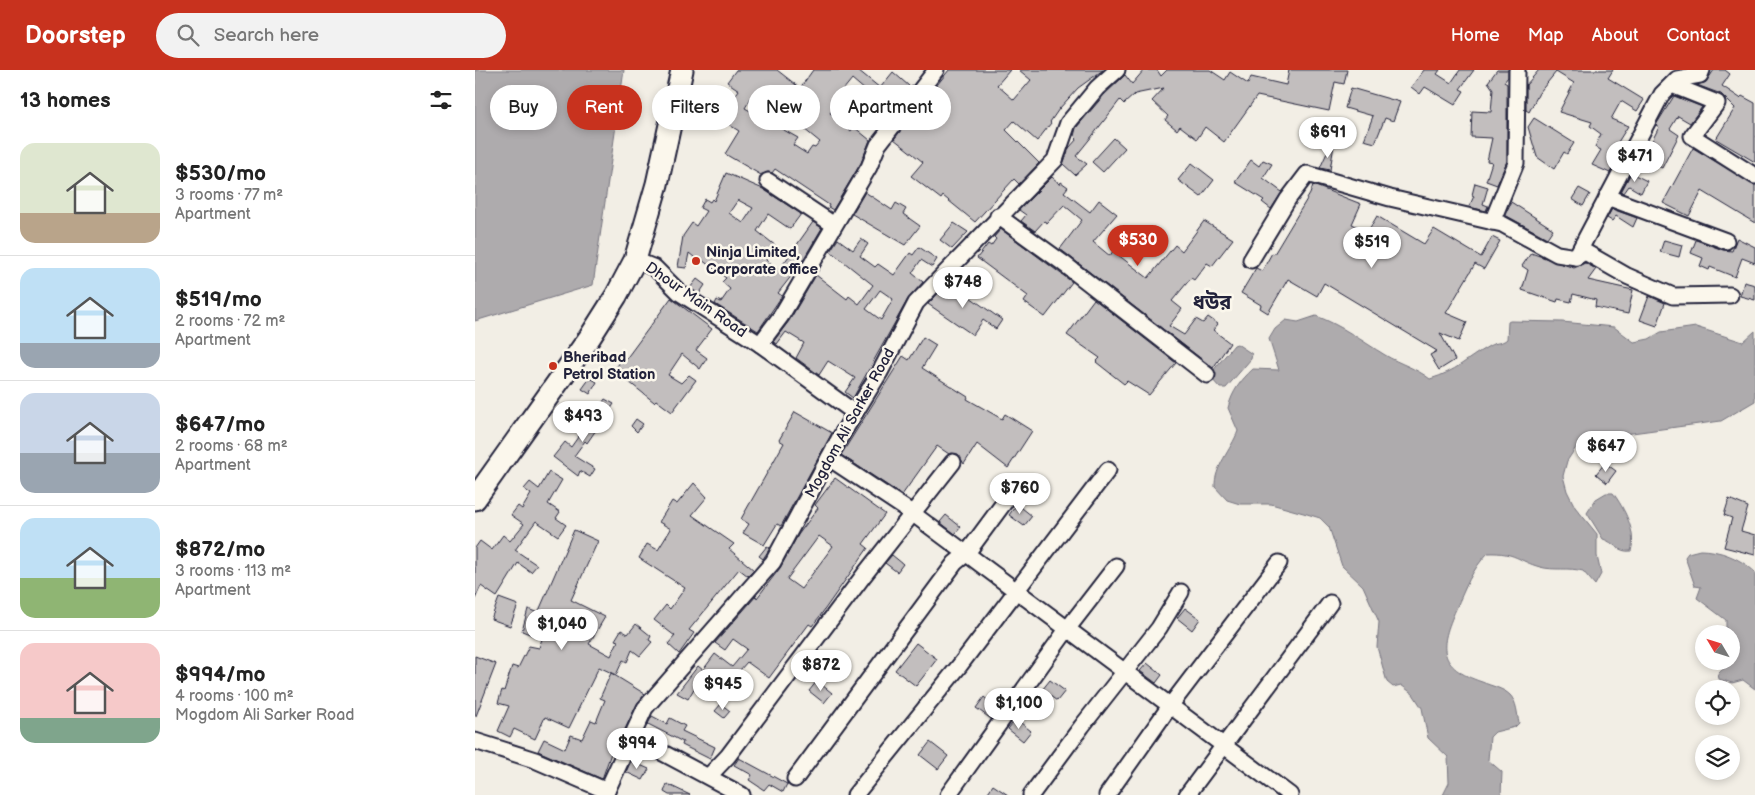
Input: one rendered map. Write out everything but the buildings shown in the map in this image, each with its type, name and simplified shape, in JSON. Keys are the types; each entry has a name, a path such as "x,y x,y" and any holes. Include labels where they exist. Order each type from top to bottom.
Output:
{"highway":[{"path":"475,499 590,338 616,296 635,260 657,184 682,70"}],"street":[{"name":"Dhour Main Road","path":"635,260 655,268 680,293 760,344 781,316 869,167 878,145 936,70"},
{"name":"Mogdom Ali Sarker Road","path":"606,793 645,708 773,562 916,303 998,216 1055,160 1068,123 1097,88 1117,70"},
{"path":"1492,222 1516,163 1517,70"},
{"path":"1575,257 1662,94 1677,79 1699,75 1702,70"},
{"path":"1672,85 1717,103 1692,136 1755,176"},
{"path":"1251,260 1288,199 1307,174 1390,198 1501,224 1557,254 1575,257 1585,252 1627,276 1673,296 1730,295"},
{"path":"768,181 834,224"},
{"path":"1607,197 1726,241"},
{"path":"998,216 1063,263 1207,375"},
{"path":"760,344 855,413"},
{"path":"829,458 912,513 967,553 1290,795"},
{"path":"709,776 729,756 912,513 953,462"},
{"path":"855,795 960,665 1015,590 1108,470"},
{"path":"795,779 955,563 967,553 1009,496"},
{"path":"1107,795 1170,706 1279,563"},
{"path":"949,795 1068,628 1116,566"},
{"path":"1031,795 1159,628 1181,592"},
{"path":"1187,795 1330,602"},
{"path":"633,737 742,795"},
{"path":"475,741 535,760 606,793"}],"shaded area":[{"path":"475,70 624,70 622,85 567,85 567,130 615,130 593,285 475,321"},
{"path":"1316,316 1343,329 1385,355 1430,379 1454,368 1491,345 1505,341 1507,339 1508,322 1510,321 1562,322 1614,327 1634,342 1649,339 1661,332 1696,327 1743,342 1755,331 1755,401 1721,421 1595,438 1575,449 1567,461 1563,476 1567,491 1575,507 1597,534 1597,556 1601,574 1595,585 1583,571 1545,568 1511,555 1497,553 1488,553 1473,572 1450,622 1445,645 1446,654 1457,670 1504,691 1514,701 1519,723 1515,727 1495,732 1490,737 1488,760 1502,772 1501,795 1443,795 1449,783 1448,757 1428,738 1422,708 1413,694 1401,685 1393,687 1387,682 1377,647 1379,622 1363,586 1342,566 1329,527 1320,518 1271,504 1240,504 1227,500 1215,487 1217,472 1238,431 1228,408 1234,392 1240,382 1253,369 1279,370 1269,339 1275,329 1286,320 1298,322"},
{"path":"1237,344 1252,354 1251,359 1226,388 1220,388 1211,378 1212,372 1234,345"},
{"path":"1606,493 1613,493 1628,521 1632,536 1631,551 1619,549 1603,539 1587,513 1596,499"},
{"path":"1700,550 1715,551 1743,563 1755,572 1755,689 1743,680 1719,679 1718,674 1722,670 1740,670 1740,625 1726,625 1726,620 1697,598 1701,587 1695,586 1685,557 1688,553"}],"place":[{"name":"Ninja Limited, Corporate office","path":"696,261"},
{"name":"Bheribad Petrol Station","path":"553,366"}],"district":[{"name":"ধউর","path":"1212,303"}]}
